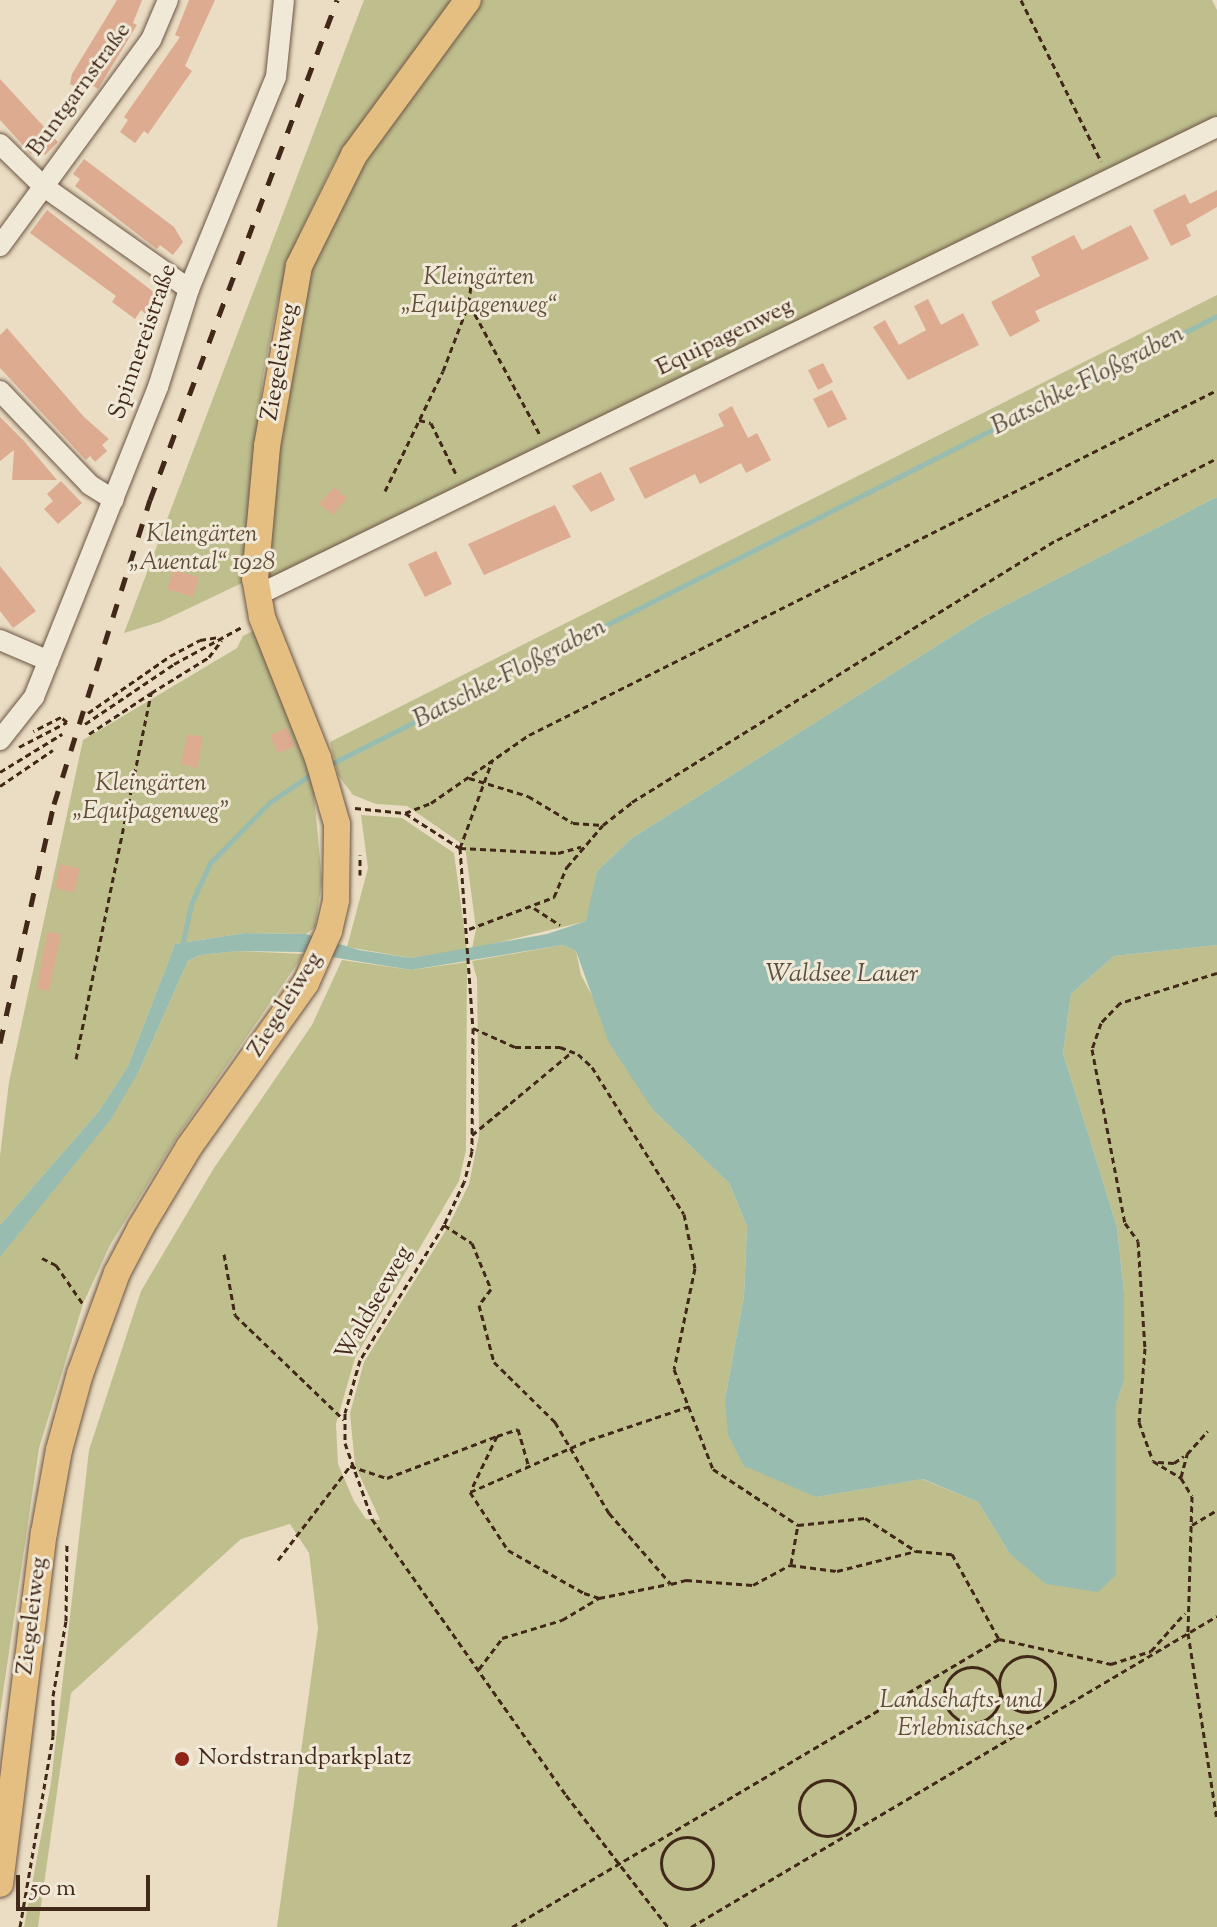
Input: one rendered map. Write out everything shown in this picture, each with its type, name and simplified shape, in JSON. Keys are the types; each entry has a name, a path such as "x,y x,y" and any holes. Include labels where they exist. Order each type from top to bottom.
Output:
{"main road":[{"name":"Ziegeleiweg","path":"0,1884 32,1618 59,1450 101,1312 166,1185 319,959 329,931 339,852 322,769 256,590 267,446 299,266 354,155 468,0"}],"street":[{"name":"Buntgarnstraße","path":"0,246 151,40 168,0"},
{"name":"Spinnereistraße","path":"5,747 34,697 49,661 114,500 189,289 276,77 284,0"},
{"name":"Equipagenweg","path":"256,590 266,591 1217,127"},
{"path":"0,144 43,186 189,289"},
{"path":"0,391 90,485 114,500"},
{"path":"0,640 49,661"}],"path":[{"path":"1021,0 1110,179"},
{"path":"385,491 469,303 472,272"},
{"path":"469,303 549,453"},
{"path":"405,813 469,778 529,735 1217,390"},
{"path":"419,420 431,423 457,476"},
{"path":"469,929 534,908 554,897 581,847 632,802 1057,540 1217,458"},
{"path":"85,724 252,622"},
{"path":"89,734 209,657 224,637"},
{"path":"88,713 170,656 200,640 224,637"},
{"path":"76,1059 151,693"},
{"path":"5,747 67,722 61,717 41,727"},
{"path":"0,772 62,734"},
{"path":"0,786 53,750"},
{"path":"460,848 492,761"},
{"path":"469,778 528,796 573,823 603,825"},
{"path":"355,808 405,813 460,848 558,853 581,847"},
{"name":"Waldseeweg","path":"460,848 469,929 473,1028 472,1135 464,1182 444,1225 360,1360 344,1421 350,1466 372,1519 478,1670 668,1927"},
{"path":"534,908 560,925"},
{"path":"1217,973 1120,1003 1101,1023 1092,1049 1125,1223 1138,1241 1145,1348 1139,1422 1153,1461 1181,1478 1192,1496 1188,1633 1217,1820"},
{"path":"473,1028 515,1047 572,1052 592,1067 688,1224 695,1268 674,1369 713,1469 798,1525 865,1518 916,1551"},
{"path":"472,1135 572,1052"},
{"path":"444,1225 472,1243 491,1289 479,1305 494,1362 555,1422 609,1513 671,1584"},
{"path":"224,1254 235,1315 344,1421"},
{"path":"42,1258 56,1265 74,1297 101,1312"},
{"path":"470,1492 570,1448 690,1406"},
{"path":"278,1560 350,1466 387,1478 518,1429 529,1466"},
{"path":"1153,1461 1174,1463 1208,1431"},
{"path":"470,1492 497,1436"},
{"path":"1181,1478 1187,1454"},
{"path":"470,1492 508,1550 599,1598"},
{"path":"1192,1525 1217,1510"},
{"path":"790,1565 798,1525"},
{"path":"20,1927 53,1736 53,1696 66,1621 63,1581 67,1535"},
{"path":"478,1670 502,1638 562,1620 599,1598 686,1580 753,1585 790,1565 837,1571 916,1551 952,1554 999,1639"},
{"path":"512,1927 999,1639 1111,1664 1152,1653 1172,1633 1187,1609"},
{"path":"691,1927 1217,1616"},
{"path":"958,1671 944,1692 948,1709 961,1721 978,1723 993,1714 1006,1665 1021,1656 1038,1658 1052,1670 1055,1687 1041,1708"},
{"path":"955,1665 958,1671"},
{"path":"958,1671 984,1670 1016,1709 1041,1708"},
{"path":"1041,1708 1046,1717"},
{"path":"830,1780 851,1794 854,1811 840,1832 815,1833 803,1821 799,1804 813,1783 830,1780"},
{"path":"840,1832 843,1837"},
{"path":"670,1834 674,1840"},
{"path":"690,1837 710,1850 713,1866 700,1886 684,1890 664,1876 663,1852 674,1840 690,1837"}],"green space":[{"name":"Kleingärten „Auental“ 1928","path":"364,0 455,0 335,160 299,235 278,299 263,376 242,583 160,622 124,633"},
{"name":"Kleingärten „Equipagenweg“","path":"468,0 1212,0 1217,10 1217,127 266,591 255,562 313,231"},
{"path":"1217,295 1217,497 984,616 632,838 597,871 587,921 472,949 476,929 465,846 407,806 376,804 353,795 338,775 330,742"},
{"name":"Kleingärten „Equipagenweg\"","path":"255,630 313,784 322,881 315,927 306,934 245,933 175,944 128,1066 99,1111 0,1225 0,1156 9,1082 83,740 237,648 243,636"},
{"path":"361,815 402,818 454,853 467,950 411,958 347,947 368,868"},
{"name":"Landschafts- und Erlebnisachse","path":"563,945 576,951 581,975 653,1110 729,1183 747,1226 744,1296 725,1399 816,1497 922,1479 978,1502 1010,1554 1114,1480 1116,1405 1124,1381 1124,1293 1117,1227 1063,1053 1071,994 1114,956 1217,945 1217,1927 277,1927 318,1628 309,1553 290,1524 241,1539 71,1693 38,1927 24,1927 51,1783 89,1450 141,1291 214,1168 312,1025 342,960 411,970 467,962 466,1150 459,1181 355,1358 336,1424 338,1464 354,1501 366,1519 380,1520 355,1465 350,1413 364,1362 448,1227 469,1184 479,1135 477,979 472,961"},
{"path":"238,951 304,954 177,1137 110,1245 83,1304 39,1448 0,1713 0,1257 139,1071 188,961 200,955"}],"water":[{"name":"Waldsee Lauer","path":"1217,497 1217,945 1114,956 1071,994 1063,1053 1117,1227 1124,1293 1124,1381 1116,1405 1116,1575 1098,1592 1046,1584 1010,1554 978,1502 923,1479 816,1497 744,1466 728,1435 725,1399 744,1296 747,1226 729,1183 653,1110 609,1043 576,951 563,945 411,970 301,952 238,951 200,955 188,961 139,1071 111,1119 0,1257 0,1225 99,1111 128,1066 175,944 245,933 306,934 359,950 411,958 547,934 586,921 597,871 632,838 984,616"}],"building":[{"path":"117,0 142,0 133,23 137,25 98,89 88,83 83,92 70,84 72,74"},
{"path":"189,0 215,0 185,66 192,71 148,134 144,131 135,143 120,132 128,120 124,117 180,37 175,35"},
{"path":"0,79 58,142 45,155 38,148 31,154 0,120"},
{"path":"84,159 174,227 183,242 173,255 160,245 157,249 75,186 80,179 73,174"},
{"path":"1217,190 1217,207 1186,225 1191,236 1171,246 1153,210 1185,194 1190,204"},
{"path":"47,210 160,297 147,315 141,310 135,319 112,302 116,296 30,233"},
{"path":"1131,225 1149,259 1035,311 1040,321 1010,337 991,302 1040,276 1031,257 1074,235 1082,250"},
{"path":"928,299 941,325 963,313 979,345 908,380 873,327 885,320 899,345 926,330 914,306"},
{"path":"7,328 84,417 109,439 102,445 107,451 95,462 90,456 86,460 0,368 0,335"},
{"path":"823,363 833,382 818,390 808,370"},
{"path":"832,390 847,419 828,428 813,399"},
{"path":"732,406 748,438 757,433 771,460 746,473 741,463 700,484 695,474 645,499 629,468 724,426 718,414"},
{"path":"0,417 57,480 12,480 14,450 0,461"},
{"path":"601,472 615,500 591,512 572,486"},
{"path":"61,481 82,503 58,524 44,509 53,501 47,494"},
{"path":"334,487 347,498 333,515 319,504"},
{"path":"555,505 571,537 484,575 468,544"},
{"path":"436,551 452,584 425,597 408,564"},
{"path":"0,566 36,611 13,628 0,611"},
{"path":"173,570 199,577 193,597 167,589"},
{"path":"287,728 295,746 278,753 270,735"},
{"path":"187,734 203,737 197,768 181,764"},
{"path":"60,864 80,869 74,893 55,888"},
{"path":"47,932 61,934 49,991 37,989"}],"waterway":[{"name":"Batschke‐Floßgraben","path":"329,765 1217,316"},
{"name":"Batschke‐Floßgraben","path":"182,946 191,904 210,863 270,802 313,773"}],"railway":[{"path":"0,1043 54,804 150,500 337,0"}],"place":[{"name":"Nordstrandparkplatz","path":"182,1759"}]}
